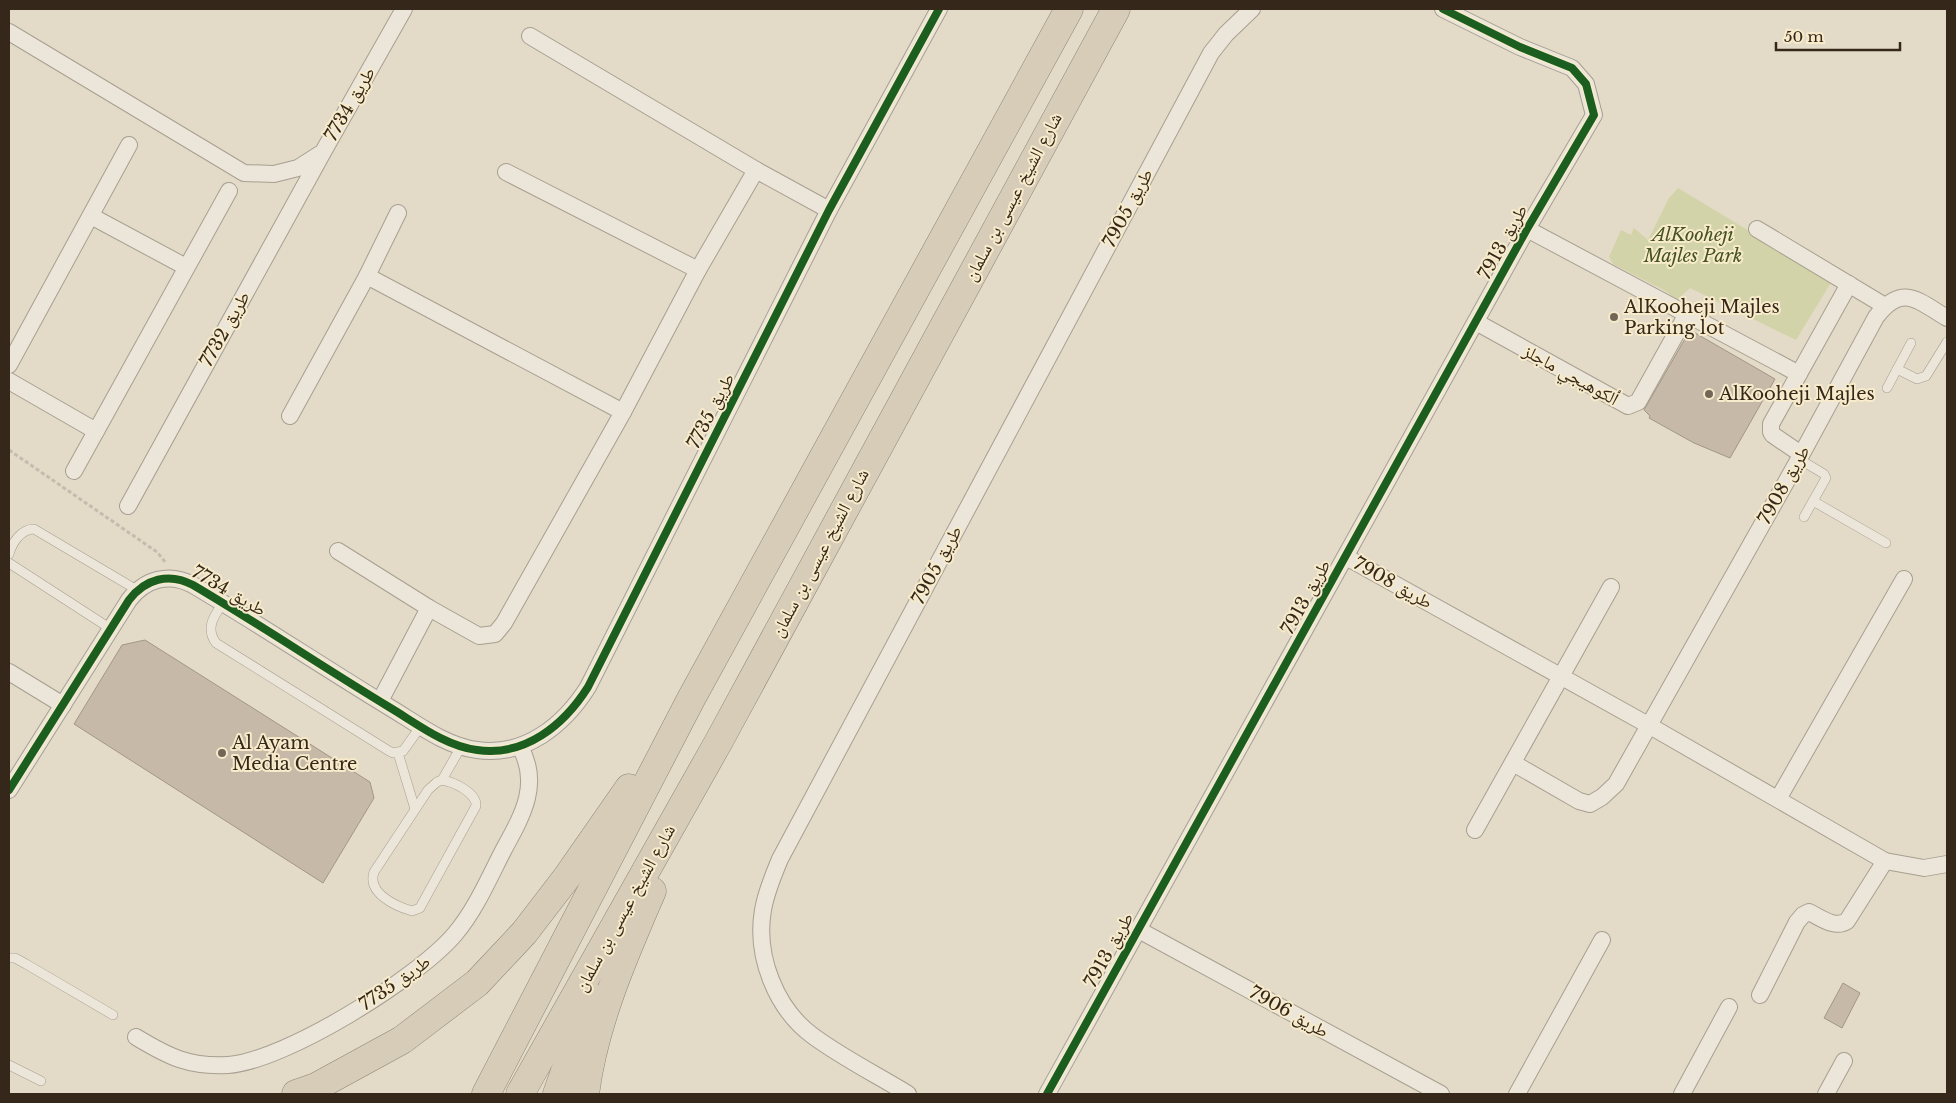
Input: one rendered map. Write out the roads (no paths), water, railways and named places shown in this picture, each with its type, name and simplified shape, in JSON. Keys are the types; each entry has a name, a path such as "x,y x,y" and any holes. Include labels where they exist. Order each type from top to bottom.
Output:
{"highway":[{"name":"شارع الشيخ عيسى بن سلمان","path":"486,1094 691,699 1069,9"},
{"name":"شارع الشيخ عيسى بن سلمان","path":"520,1094 718,741 1116,9"},
{"path":"296,1094 316,1087 402,1040 477,983 524,932 567,877 691,699"},
{"path":"585,1094 588,1066 620,963 718,741"},
{"path":"557,1094 598,979 630,899"},
{"path":"536,1094 602,947"},
{"path":"476,1094 511,1046"}],"street":[{"name":"طريق 7734","path":"9,32 244,173 274,174 298,168 323,152 404,9"},
{"name":"طريق 7735","path":"458,746 487,751 520,747 559,723 570,712 588,687 829,210 939,9"},
{"name":"طريق 7905","path":"908,1094 812,1036 792,1016 777,993 766,967 762,940 762,912 769,885 785,851 1212,53 1226,34 1252,9"},
{"name":"طريق 7913","path":"1047,1094 1527,229 1594,115 1586,84 1572,68 1520,47 1443,9"},
{"path":"530,36 756,170 829,210"},
{"path":"9,365 129,145"},
{"name":"طريق 7732","path":"128,506 323,152"},
{"path":"338,551 429,608 479,636 495,634 504,623 623,412 698,270 756,170"},
{"path":"506,172 698,270"},
{"path":"74,471 229,191"},
{"path":"290,416 367,276 398,213"},
{"path":"91,216 186,267"},
{"path":"1527,229 1799,374"},
{"path":"1757,229 1847,286 1885,306 1893,300 1904,297 1925,305 1947,318"},
{"path":"367,276 623,412"},
{"path":"1800,456 1771,432 1771,424 1847,286"},
{"name":"طريق 7908","path":"1650,726 1876,318 1885,306"},
{"name":"ألكوهيجي ماجلز","path":"1476,322 1628,406 1638,402 1687,314"},
{"path":"9,381 96,431"},
{"name":"طريق 7908","path":"1346,557 1650,726 1885,861 1924,868 1947,864"},
{"name":"طريق 7734","path":"9,790 129,600 144,584 162,578 180,580 193,585 421,726 458,746"},
{"path":"1778,799 1904,579"},
{"path":"1475,830 1611,587"},
{"path":"380,701 429,608"},
{"path":"9,672 63,705"},
{"path":"1513,763 1579,801 1590,804 1602,797 1616,784 1650,726"},
{"name":"طريق 7735","path":"136,1037 168,1056 188,1062 229,1065 250,1061 270,1055 354,1011 385,992 429,959 442,948 465,920 523,814 528,794 529,778 526,762 520,747"},
{"path":"1760,995 1797,922 1803,915 1809,912 1836,925 1848,921 1885,861"},
{"name":"طريق 7906","path":"1137,929 1441,1094"},
{"path":"1517,1094 1602,940"},
{"path":"1682,1094 1729,1007"},
{"path":"1826,1094 1844,1061"}],"lane":[{"path":"1897,369 1917,379 1926,376 1947,342"},
{"path":"1887,388 1911,343"},
{"path":"1800,456 1825,476 1825,482 1804,517"},
{"path":"1813,501 1886,543"},
{"path":"9,554 22,532 27,529 34,529 137,590"},
{"path":"9,563 111,629"},
{"path":"224,603 214,616 210,626 212,638 216,643 389,751 398,753 408,746 421,726"},
{"path":"442,780 454,784 472,795 476,806 420,908 412,911 377,892 372,883 372,878 432,785 442,780 458,746"},
{"path":"398,753 416,809"},
{"path":"9,958 15,958 26,964 113,1015"},
{"path":"9,1066 41,1081"}],"place":[{"name":"AlKooheji Majles Parking lot","path":"1614,317"},
{"name":"AlKooheji Majles","path":"1709,394"},
{"name":"Al Ayam Media Centre","path":"222,753"}],"park label":[{"name":"AlKooheji Majles Park","path":"1693,245"}]}
